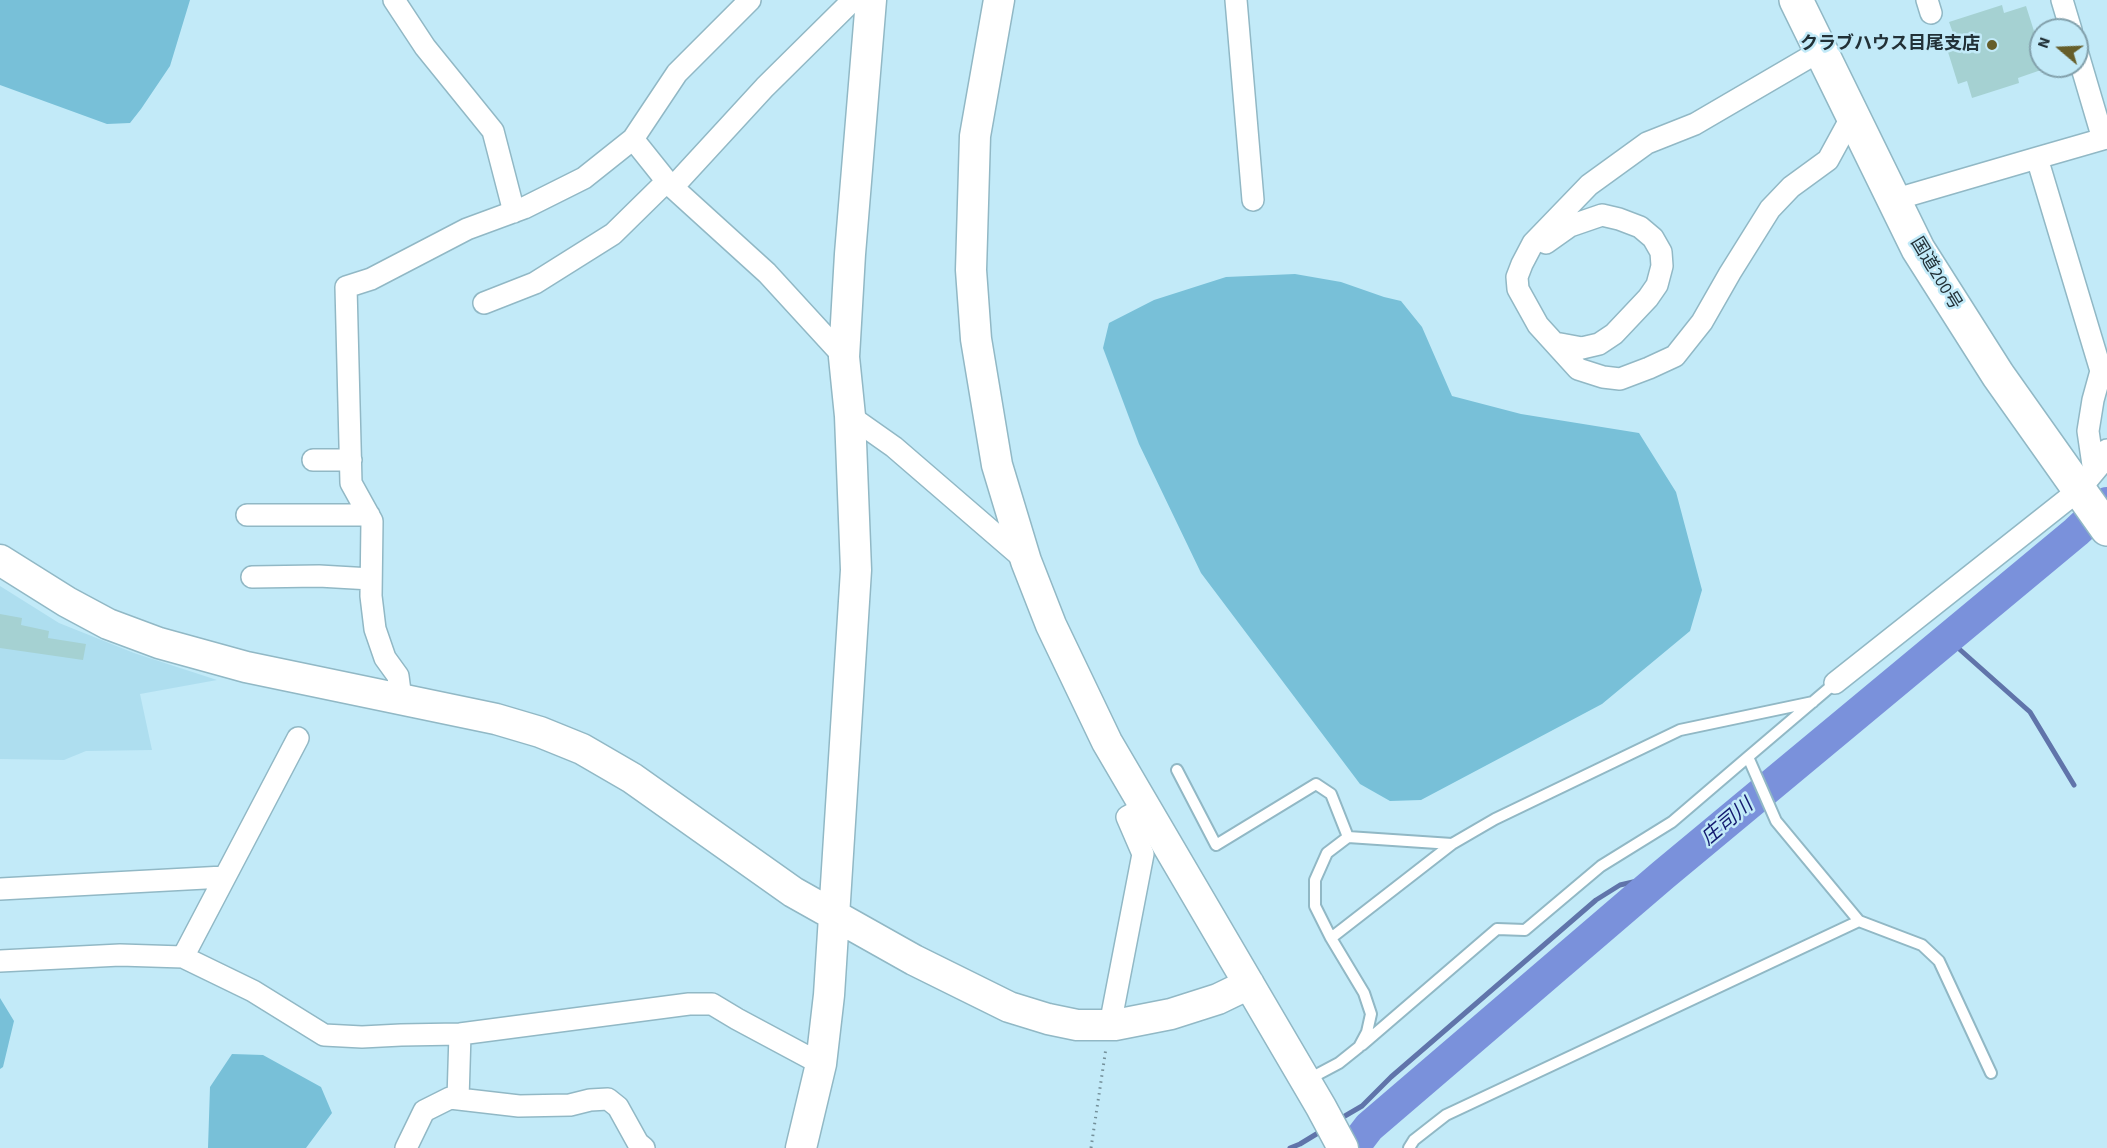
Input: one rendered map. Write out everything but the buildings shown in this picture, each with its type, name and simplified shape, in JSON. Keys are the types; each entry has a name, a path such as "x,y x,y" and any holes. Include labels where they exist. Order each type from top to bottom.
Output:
{"highway":[{"name":"国道200号","path":"1796,0 1917,249 1998,375 2087,481 2107,529"}],"street":[{"path":"394,0 425,47 493,131 514,212"},
{"path":"401,699 398,676 385,658 375,629 371,579 372,520 351,483 346,287 371,279 467,229 514,212 584,178 633,139 677,73 750,0"},
{"path":"484,303 534,283 613,234 670,184 853,0"},
{"path":"801,1148 821,1064 829,995 856,570 844,357 871,0"},
{"path":"999,0 975,136 971,270 976,339 997,465 1026,561 1051,625 1107,742 1306,1081 1342,1148"},
{"path":"1236,0 1253,200"},
{"path":"2062,0 2067,18"},
{"path":"1820,51 1695,124 1647,143 1589,185 1533,243 1517,277 1518,289 1538,325 1578,369 1604,377 1620,379 1675,356 1702,322 1770,209 1791,187 1828,160 1852,116"},
{"path":"1893,200 2103,139 2085,78"},
{"path":"633,139 670,184 767,273 844,357"},
{"path":"2037,158 2101,371 2088,431 2087,481"},
{"path":"1526,257 1570,226 1602,215 1640,227 1653,238 1661,252 1662,266 1657,285 1648,298 1614,334 1599,344 1582,348 1555,344"},
{"path":"849,416 894,447 1026,561"},
{"path":"1835,683 2087,481 2107,450"},
{"path":"313,460 351,460"},
{"path":"247,515 369,515"},
{"path":"0,560 67,602 108,624 159,643 246,667 496,719 540,732 582,749 632,778 793,892 914,960 1009,1007 1077,1025 1110,1025 1171,1014 1218,999 1249,984"},
{"path":"252,577 319,576 371,579"},
{"path":"183,957 298,738"},
{"path":"1110,1025 1143,854 1127,817 1145,807"},
{"path":"0,889 224,878"},
{"path":"0,961 120,955 183,957 253,991 324,1035 362,1037 460,1034 689,1004 712,1004 821,1064"},
{"path":"458,1099 460,1034"},
{"path":"405,1148 424,1111 450,1098 519,1106 570,1105 590,1100 608,1099 618,1107 638,1143 644,1148"}],"lane":[{"path":"1306,1081 1339,1063 1497,929 1525,930 1601,866 1672,822 1750,762 1835,683"},
{"path":"1331,938 1452,844 1495,819 1680,730 1813,702"},
{"path":"1750,762 1776,821 1859,921 1922,945 1939,961 1991,1073"},
{"path":"1177,770 1216,844 1316,784 1331,794 1348,837"},
{"path":"1359,1047 1367,1032 1371,1014 1364,993 1315,906 1316,880 1327,853 1348,837 1452,844"},
{"path":"1409,1148 1414,1140 1446,1115 1859,921"}],"path":[{"path":"1092,1148 1110,1025"}],"shaded area":[{"path":"0,0 190,0 170,66 130,123 107,124 0,85"},
{"path":"1295,274 1341,282 1401,301 1422,327 1452,396 1521,414 1639,433 1676,492 1702,590 1690,631 1602,704 1421,800 1390,801 1360,784 1201,573 1139,444 1103,348 1109,323 1154,300 1226,277"},
{"path":"0,586 59,623 134,653 217,680 140,694 152,750 86,751 64,760 0,759"},
{"path":"0,998 14,1021 3,1067 0,1069"},
{"path":"232,1054 263,1055 321,1087 332,1113 306,1148 208,1148 210,1087"}],"waterway":[{"name":"庄司川","path":"1353,1148 1369,1127 1663,875 2076,532 2107,503"},
{"path":"1948,639 2030,712 2074,785"},
{"path":"1338,1120 1362,1106 1391,1077 1596,900 1620,885 1663,875"},
{"path":"1290,1148 1323,1130"}],"place":[{"name":"クラブハウス目尾支店","path":"1992,45"}]}
